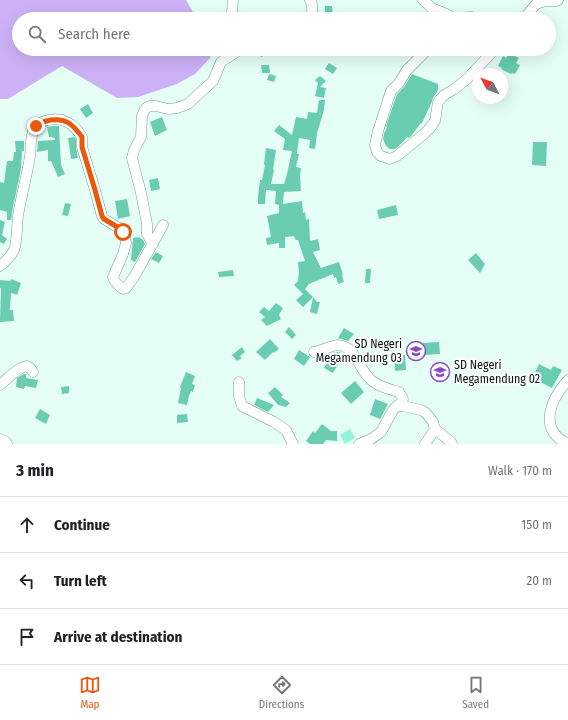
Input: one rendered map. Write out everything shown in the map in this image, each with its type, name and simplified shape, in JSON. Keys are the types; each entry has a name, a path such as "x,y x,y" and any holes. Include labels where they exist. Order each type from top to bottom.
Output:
{"street":[{"path":"232,12 233,0"},
{"path":"310,0 312,3 312,12"},
{"path":"423,0 432,8 442,12"},
{"path":"530,12 536,4 558,0"},
{"path":"153,244 147,234 147,224 141,193 132,158 134,150 141,137 142,116 144,111 150,106 168,109 177,108 188,104 213,81 221,62 230,56"},
{"path":"421,56 407,70 399,83 391,91 378,130 375,145 377,152 385,158 390,159 397,156 430,128 435,121 438,102 444,95 467,79 488,56"},
{"path":"0,266 10,256 14,248 21,199 34,130 39,123 58,119 68,122 74,126 82,137 82,147 102,216 104,219 119,228 125,237 126,243 123,254 113,277 115,282 123,289 126,288 134,277 163,225"},
{"path":"314,352 336,345 344,346 355,356 370,379 380,386 399,392 403,399 401,406"},
{"path":"0,385 18,369 24,366 32,369 33,372"},
{"path":"568,380 553,401 550,411 550,420 551,427 554,432 559,438 568,444"},
{"path":"239,382 238,396 242,406 274,422 286,430 293,444"},
{"path":"358,444 371,439 381,432 393,410 398,406 421,410 426,413 433,422 435,429 452,444"},
{"path":"425,444 435,429"},
{"path":"0,439 7,444"}],"shaded area":[{"path":"0,0 186,0 193,12 12,12 12,56 211,56 195,74 177,84 138,97 117,98 62,66 8,99 0,99"},
{"path":"350,429 355,438 345,444 340,435"}],"building":[{"path":"325,6 332,6 333,12 325,12"},
{"path":"503,56 506,58 507,56 515,56 519,58 516,63 520,65 515,74 508,72 508,68 498,66"},
{"path":"329,63 337,68 333,74 325,69"},
{"path":"261,65 269,65 270,73 262,73"},
{"path":"269,74 276,76 274,82 267,80"},
{"path":"412,74 438,84 438,90 422,123 409,138 407,137 395,149 390,149 386,146 383,139 387,128 386,126 397,94 404,87"},
{"path":"320,76 326,81 320,87 326,88 324,98 315,96 318,83 315,80"},
{"path":"319,100 325,100 324,110 317,133 315,149 309,148 310,140 299,138 297,154 299,154 296,167 301,168 301,191 284,192 283,204 302,201 303,213 305,212 306,220 309,219 310,241 318,239 320,250 313,252 321,268 339,262 344,282 338,284 336,277 334,278 333,274 309,284 305,289 313,297 303,307 296,300 303,294 294,285 298,281 298,262 305,261 298,240 295,239 294,236 285,237 285,248 279,248 279,243 267,245 266,238 271,237 267,216 279,213 279,205 275,204 276,191 266,190 265,204 258,204 258,196 260,180 262,180 265,165 266,148 276,150 271,184 284,184 287,174 292,151 283,150 285,139 274,131 279,125 292,135 296,117 307,119 308,112 317,113"},
{"path":"88,104 93,113 86,118 80,109"},
{"path":"162,117 167,130 155,136 150,122"},
{"path":"59,126 61,165 65,174 58,177 51,161 48,161 48,150 37,152 38,141 55,140 55,138 49,137 47,127"},
{"path":"74,137 76,139 78,158 71,159 68,138"},
{"path":"15,141 24,141 24,151 22,151 21,169 11,220 7,220 7,212 0,210 0,182 4,183 7,161 13,161 14,152 16,152"},
{"path":"533,142 547,142 546,166 532,165"},
{"path":"158,178 160,189 151,191 149,180"},
{"path":"127,199 130,216 118,219 115,201"},
{"path":"65,203 71,204 68,216 62,215"},
{"path":"396,205 398,215 379,219 377,210"},
{"path":"0,220 5,222 2,235 7,239 4,244 0,242"},
{"path":"139,237 145,244 135,262 131,260 133,238"},
{"path":"156,252 163,256 159,263 151,259"},
{"path":"476,253 485,264 480,273 468,260"},
{"path":"366,269 371,269 370,283 365,283"},
{"path":"233,270 234,276 219,277 218,272"},
{"path":"11,279 21,283 17,295 11,293 10,310 13,310 14,321 0,322 0,280 10,281"},
{"path":"313,297 317,302 320,302 317,314 310,312"},
{"path":"276,303 283,308 279,315 281,319 267,326 261,320 265,317 259,312 264,307 269,311"},
{"path":"289,327 296,335 292,339 285,332"},
{"path":"344,328 354,334 348,341 338,338"},
{"path":"270,339 279,349 274,353 273,352 265,360 256,352"},
{"path":"439,342 440,354 424,355 423,343"},
{"path":"242,347 245,352 240,356 242,358 237,361 232,355"},
{"path":"299,350 310,357 304,366 294,359"},
{"path":"335,352 344,354 333,373 324,368"},
{"path":"394,355 405,355 406,370 395,371"},
{"path":"539,364 551,370 553,366 562,370 552,388 532,378"},
{"path":"186,372 195,376 192,384 195,385 193,392 191,391 189,396 187,405 178,403 180,387"},
{"path":"26,374 26,378 38,380 36,388 25,386 24,389 16,387 17,378"},
{"path":"355,381 364,392 351,404 341,393"},
{"path":"69,386 69,393 62,394 61,387"},
{"path":"275,387 283,395 281,397 290,403 286,407 278,405 268,393"},
{"path":"257,398 274,405 268,412 254,405"},
{"path":"375,399 388,404 380,419 370,415"},
{"path":"40,409 50,415 46,424 35,418"},
{"path":"187,414 188,422 177,423 177,415"},
{"path":"322,424 331,431 337,431 337,441 326,440 323,444 310,444 306,441 313,431 315,433"}],"place":[{"name":"SD Negeri Megamendung 03","path":"416,351"},
{"name":"SD Negeri Megamendung 02","path":"440,372"}],"route":[{"path":"36,126 39,123 58,119 68,122 74,126 82,137 82,147 102,216 123,232"}]}
